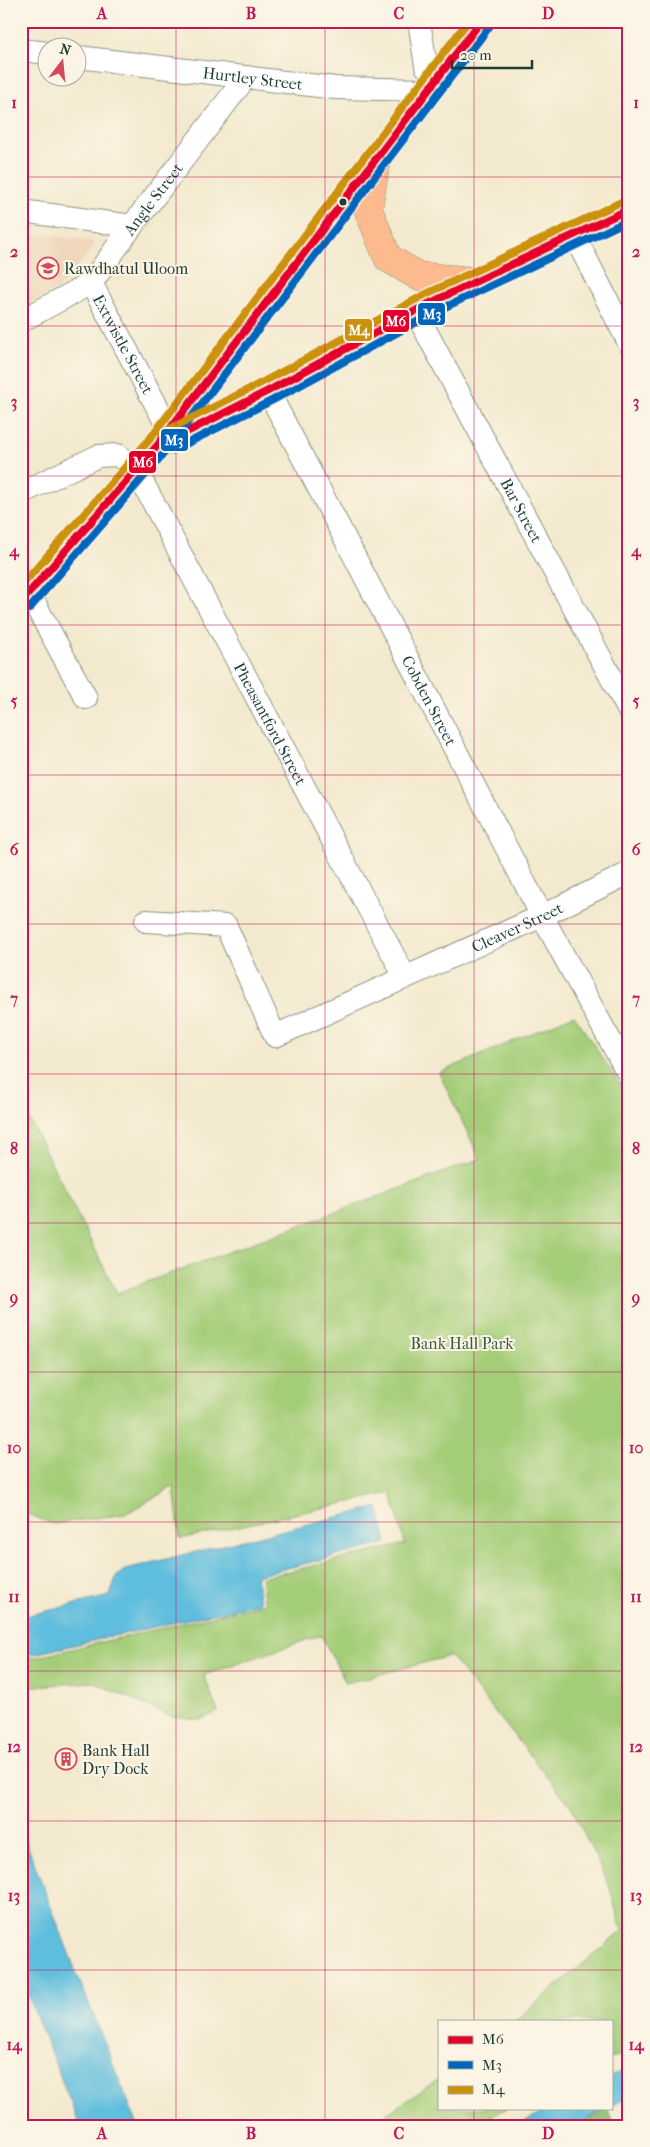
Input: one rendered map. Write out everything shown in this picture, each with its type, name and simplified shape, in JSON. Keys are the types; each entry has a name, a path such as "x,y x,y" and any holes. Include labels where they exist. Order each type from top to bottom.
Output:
{"main road":[{"path":"25,598 163,438 481,21"},
{"path":"376,158 368,209 388,258 418,276 474,281"},
{"path":"163,438 268,391 474,281 573,233 629,209"}],"street":[{"path":"419,21 426,66 433,84"},
{"path":"21,50 38,52"},
{"name":"Hurtley Street","path":"88,58 335,88 433,84"},
{"name":"Angle Street","path":"21,321 92,283 132,226 246,77"},
{"path":"21,211 132,226"},
{"path":"573,233 629,343"},
{"name":"Extwistle Street","path":"92,283 163,438"},
{"name":"Bar Street","path":"415,311 629,711"},
{"name":"Cobden Street","path":"268,391 591,1009 629,1076"},
{"path":"21,492 98,456 118,455 136,470"},
{"name":"Pheasantford Street","path":"136,470 406,977"},
{"path":"25,598 86,698"},
{"name":"Cleaver Street","path":"146,921 226,926 275,1036 542,916 629,873"}],"shaded area":[{"name":"Rawdhatul Uloom","path":"21,232 92,241 94,246 57,291 21,309"}],"green space":[{"name":"Bank Hall Park","path":"574,1015 629,1098 629,2051 612,2059 612,2020 516,2020 622,1931 609,1885 571,1806 450,1656 346,1683 321,1635 204,1675 218,1712 199,1720 172,1717 93,1682 21,1687 21,1659 38,1657 265,1604 261,1578 405,1544 391,1493 180,1539 174,1486 125,1514 53,1524 22,1512 21,1117 27,1115 117,1293 480,1159 439,1073"},
{"path":"438,2080 438,2110 504,2110 471,2126 374,2126 382,2117"},
{"path":"604,2110 608,2110 614,2126 577,2126"}],"water":[{"path":"378,1507 387,1543 256,1576 260,1603 34,1654 21,1654 21,1617 110,1596 116,1577 126,1569"},
{"path":"21,1829 138,2126 80,2126 21,1978"},
{"path":"629,2067 629,2097 612,2106 612,2076"},
{"path":"546,2110 604,2110 577,2126 516,2126"}],"transit line":[{"name":"M4","path":"21,586 149,440 468,21"},
{"name":"M6","path":"21,602 157,446 481,21"},
{"name":"M3","path":"29,609 165,452 489,27"},
{"name":"M4","path":"162,433 263,382 426,294 625,200"},
{"name":"M6","path":"167,442 268,391 430,303 629,209"},
{"name":"M3","path":"172,451 273,400 435,312 629,220"}],"place":[{"name":"Rawdhatul Uloom","path":"48,268"},
{"name":"Bank Hall Dry Dock","path":"66,1759"}]}
